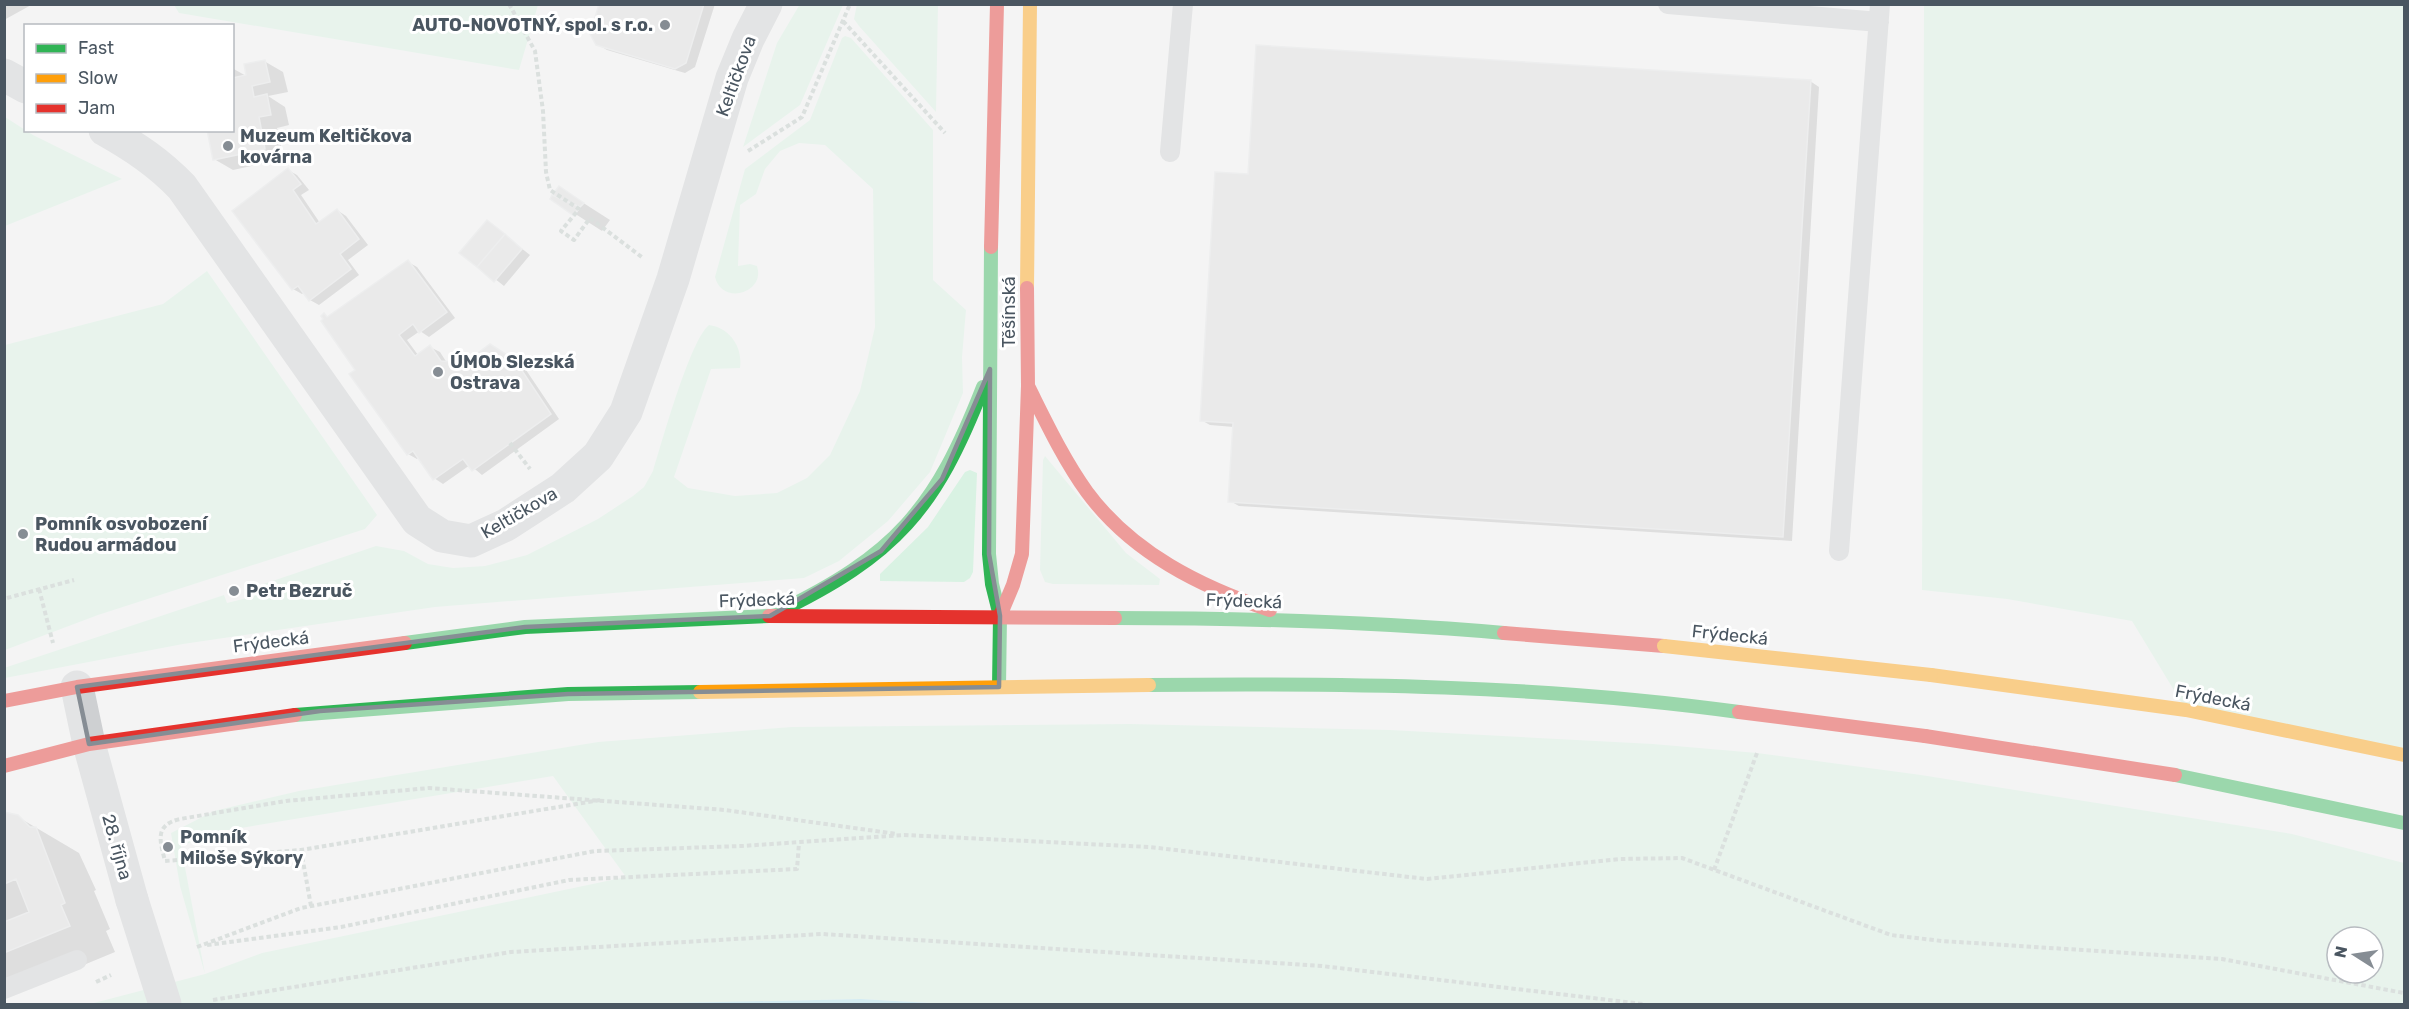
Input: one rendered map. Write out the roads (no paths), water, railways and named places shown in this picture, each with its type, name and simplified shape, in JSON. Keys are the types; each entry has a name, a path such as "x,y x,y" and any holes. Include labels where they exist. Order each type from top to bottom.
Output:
{"main road":[{"name":"Těšínská","path":"997,4 991,239 989,554 992,584 1000,616 999,687"},
{"name":"Těšínská","path":"1000,616 1013,585 1022,554 1028,386 1027,215 1030,4"},
{"path":"770,616 809,597 844,576 880,551 908,524 942,479 969,424 990,369"},
{"path":"1028,386 1051,432 1087,490 1098,506 1128,537 1181,574 1216,591 1304,621"},
{"name":"Frýdecká","path":"4,701 77,687 525,627 770,616 1000,616 1304,621 1462,629 1664,646 1932,675 2186,710 2404,755"},
{"path":"4,766 89,744 320,711 568,694 1292,684 1475,688 1658,701 1925,735 2177,775 2404,823"}],"street":[{"name":"Keltičkova","path":"108,132 140,150 164,168 182,187 417,520 442,536 471,541 506,525 563,488 598,456 626,412 670,287 732,78 766,4"},
{"path":"4,75 24,86"},
{"name":"28. října","path":"77,687 89,744 132,900 165,1005"}],"lane":[{"path":"1170,152 1183,4"},
{"path":"1668,4 1879,13 1839,551"},
{"path":"4,989 78,960"}],"water":[{"path":"861,999 948,1004 651,1004 675,1003"}],"place":[{"name":"AUTO-NOVOTNÝ, spol. s r.o.","path":"665,25"},
{"name":"Muzeum Keltičkova kovárna","path":"228,146"},
{"name":"ÚMOb Slezská Ostrava","path":"438,372"},
{"name":"Pomník osvobození Rudou armádou","path":"23,534"},
{"name":"Petr Bezruč","path":"234,591"},
{"name":"Pomník Miloše Sýkory","path":"168,847"}]}
